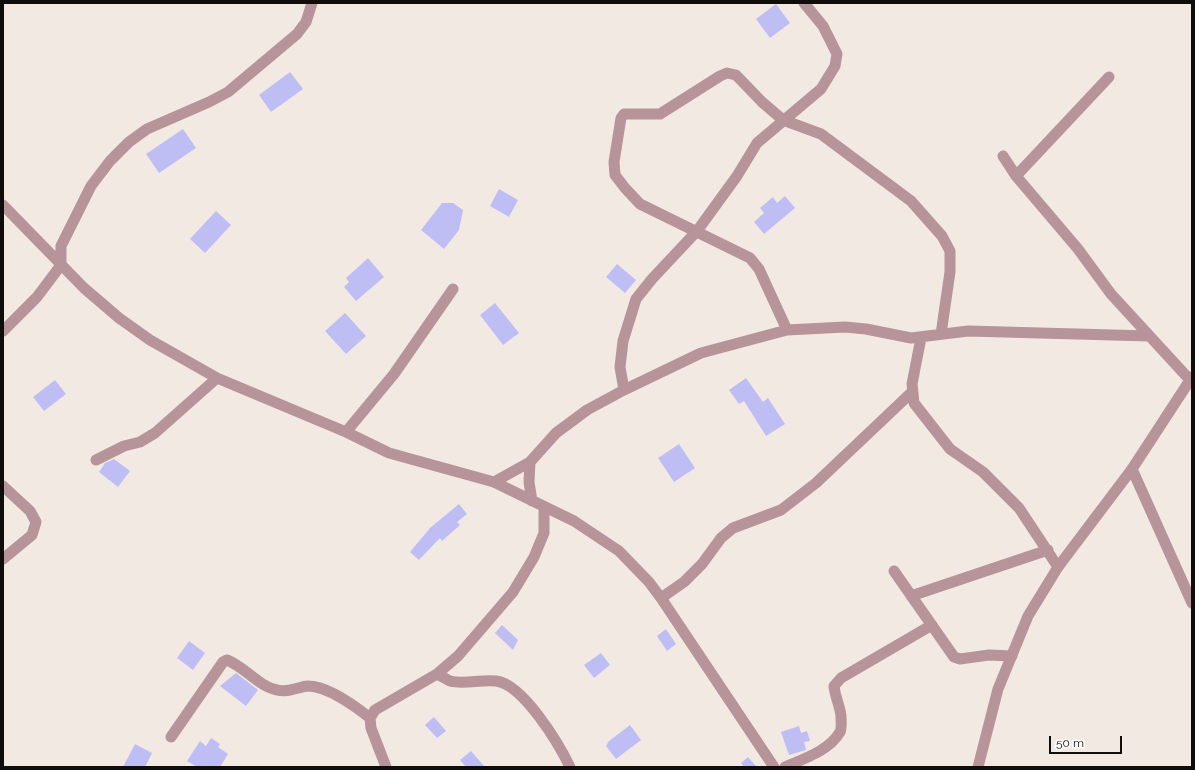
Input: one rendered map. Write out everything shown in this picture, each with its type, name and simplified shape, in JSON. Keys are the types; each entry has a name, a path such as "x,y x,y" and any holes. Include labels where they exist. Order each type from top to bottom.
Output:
{"street":[{"path":"3,331 37,297 61,265 60,246 91,186 110,161 129,142 147,129 209,102 228,92 297,34 306,22 312,3"},
{"path":"624,390 620,367 623,341 636,299 652,279 697,231 737,176 757,143 821,89 835,66 837,54 823,26 804,3"},
{"path":"787,330 759,269 750,258 640,204 615,175 614,162 621,118 626,113 660,114 727,73 736,74 762,102 783,120 821,134 911,201 942,236 950,252 950,272 941,334"},
{"path":"1016,176 1109,77"},
{"path":"978,767 998,690 1028,616 1058,567 1132,469 1191,378 1149,336 1111,294 1078,249 1016,176 1003,156"},
{"path":"3,205 61,265 119,318 150,340 217,378 346,432 389,453 494,482 574,521 619,551 649,582 661,598 774,767"},
{"path":"46,250 60,246"},
{"path":"346,432 394,374 453,289"},
{"path":"494,482 530,462 556,433 587,410 624,390 701,353 787,330 845,327 866,329 911,338 921,338 968,331 1149,336"},
{"path":"921,338 912,384 914,403 950,449 983,472 1002,489 1019,508 1058,567"},
{"path":"96,460 124,446 140,442 155,433 217,378"},
{"path":"661,598 684,582 698,569 721,538 733,528 781,510 816,483 912,392"},
{"path":"530,462 529,482 532,501"},
{"path":"1132,469 1192,603"},
{"path":"3,486 30,511 36,522 32,535 3,559"},
{"path":"386,767 371,728 370,718 375,710 437,674 458,656 513,592 534,556 544,533 544,507"},
{"path":"911,596 1048,550"},
{"path":"894,571 954,657 960,659 989,654 1012,656"},
{"path":"785,767 816,753 833,741 841,731 841,715 835,699 834,686 841,678 932,625"},
{"path":"171,737 223,662 227,660 233,662 252,677 277,690 290,690 308,686 326,690 355,706 370,718"},
{"path":"437,674 450,681 498,681 512,688 538,717 559,744 570,767"}],"building":[{"path":"776,4 790,23 770,38 756,19"},
{"path":"290,72 303,89 271,112 259,95"},
{"path":"183,129 196,148 159,173 146,154"},
{"path":"499,189 518,200 509,217 490,206"},
{"path":"785,196 795,208 764,234 754,222 764,213 760,208 773,197 777,203"},
{"path":"442,203 453,203 463,210 459,230 444,249 421,230"},
{"path":"216,211 231,225 205,253 190,239"},
{"path":"368,258 384,277 356,301 344,287 349,282 346,278"},
{"path":"617,264 636,280 625,293 606,277"},
{"path":"495,303 519,333 503,345 480,315"},
{"path":"345,313 366,336 346,354 325,331"},
{"path":"746,378 763,402 768,398 785,424 766,436 744,401 739,404 729,390"},
{"path":"55,380 66,394 44,411 33,397"},
{"path":"679,444 695,468 674,482 658,458"},
{"path":"114,459 130,471 118,487 99,472 105,463"},
{"path":"459,504 467,514 457,522 460,525 442,541 440,538 419,560 410,552 430,528"},
{"path":"502,625 518,640 513,650 495,633"},
{"path":"666,629 676,644 667,651 657,636"},
{"path":"189,641 205,653 193,670 177,658"},
{"path":"601,653 610,665 594,678 584,665"},
{"path":"236,673 258,690 246,706 220,686"},
{"path":"434,717 446,731 437,738 425,725"},
{"path":"630,725 641,740 616,759 606,746 609,741"},
{"path":"799,726 801,733 807,731 810,741 804,742 806,750 789,755 781,732"},
{"path":"211,738 220,744 218,747 228,754 220,767 197,767 187,761 200,741 206,746"},
{"path":"135,744 152,753 145,767 123,767"},
{"path":"471,751 485,767 466,767 460,760"},
{"path":"748,757 757,767 744,767 741,763"}]}
